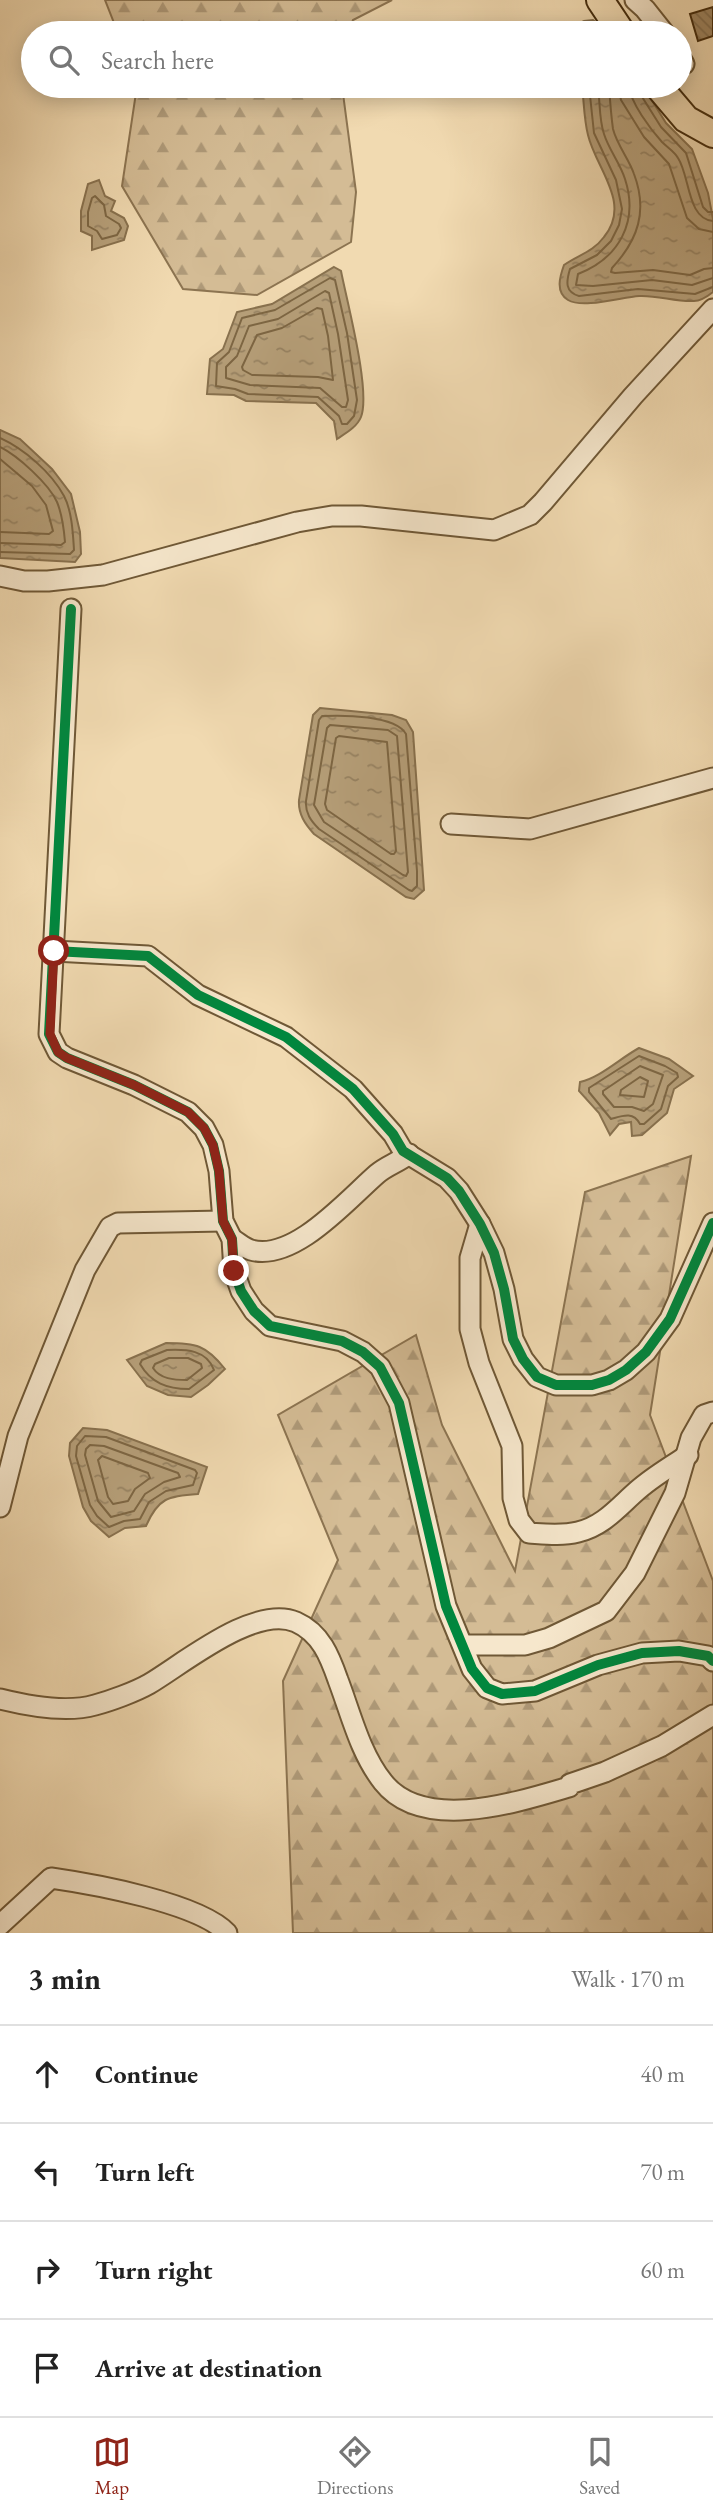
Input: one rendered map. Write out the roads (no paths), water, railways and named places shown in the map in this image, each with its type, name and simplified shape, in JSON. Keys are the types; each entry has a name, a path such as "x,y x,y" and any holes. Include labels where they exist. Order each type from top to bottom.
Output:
{"main road":[{"path":"600,0 614,21"},
{"path":"668,98 686,118 713,135"}],"street":[{"path":"635,0 654,21"},
{"path":"0,576 24,581 48,581 103,575 284,525 332,516 361,516 494,530 530,515 543,502 633,396 713,309"},
{"path":"71,609 50,1034 58,1052 188,1112 204,1128 213,1145 219,1171 223,1221 232,1239 234,1271 241,1291 254,1311 270,1326 341,1341 363,1352 380,1367 399,1403 446,1606 472,1669 487,1688 502,1694 535,1691 598,1665 642,1654 679,1651 708,1656 713,1661"},
{"path":"451,824 530,829 713,778"},
{"path":"54,951 148,956 198,995 286,1037 353,1089 393,1134 403,1151 447,1178 459,1191 494,1253 513,1339 523,1359 537,1377 556,1385 592,1385 609,1380 626,1370 646,1352 670,1318 713,1223"},
{"path":"232,1239 251,1250 286,1247 309,1234 380,1171 409,1154"},
{"path":"0,1507 18,1436 85,1270 110,1227 118,1223 223,1221"},
{"path":"480,1224 470,1258 470,1329 479,1363 512,1446 513,1497 519,1520 529,1533 566,1535 596,1525 615,1513 639,1489 688,1455"},
{"path":"463,1645 525,1645 549,1638 606,1611 635,1573 675,1493 691,1438 704,1415 713,1412"},
{"path":"0,1699 37,1708 91,1707 145,1686 233,1631 268,1619 294,1621 310,1631 327,1649 364,1751 383,1782 397,1797 433,1810 482,1810 569,1787 570,1784 605,1772 662,1746 713,1715"},
{"path":"0,1925 51,1878 94,1884 191,1911 219,1924 227,1933"}],"water":[{"path":"583,98 650,98 666,123 692,149 708,193 713,219 713,292 697,301 639,296 583,303 568,300 561,293 560,279 564,265 600,242 612,224 614,211 610,186 592,148"},
{"path":"99,180 105,196 115,201 111,211 124,218 128,226 124,240 92,250 92,236 81,231 81,211 88,184"},
{"path":"334,267 341,271 361,368 363,405 361,417 354,427 337,439 334,421 316,403 246,401 234,395 207,394 210,359 223,349 237,312 272,304"},
{"path":"0,430 20,439 52,469 71,494 80,532 81,554 75,562 0,558"},
{"path":"320,708 392,715 406,720 413,732 424,890 414,899 406,897 314,834 303,818 299,800 313,715"},
{"path":"639,1048 669,1059 693,1076 674,1089 667,1113 642,1135 632,1136 631,1122 619,1124 610,1135 599,1113 579,1091 580,1082 603,1072"},
{"path":"166,1343 200,1347 225,1369 191,1397 168,1395 147,1386 127,1360"},
{"path":"83,1428 107,1430 207,1467 198,1494 165,1500 155,1509 146,1526 125,1528 109,1537 91,1521 83,1507 69,1456 70,1443"}]}
